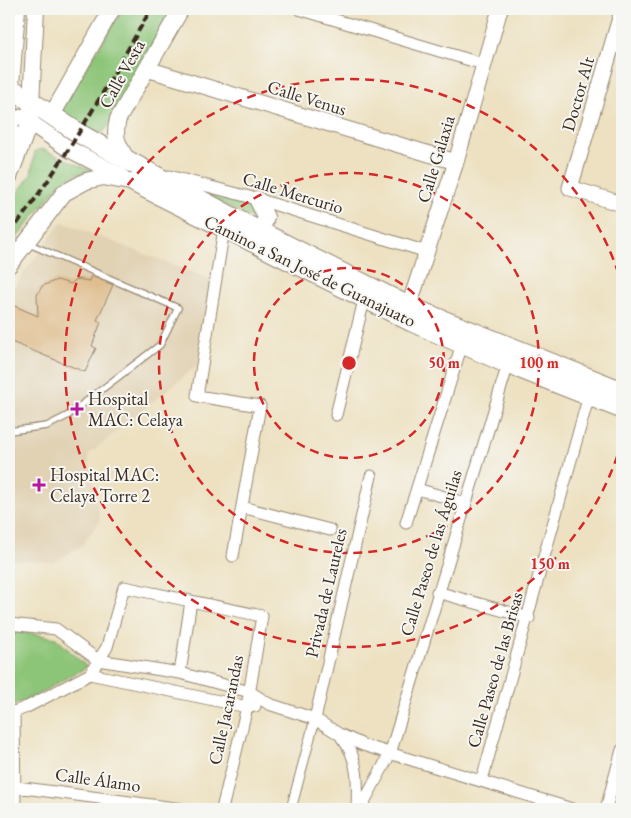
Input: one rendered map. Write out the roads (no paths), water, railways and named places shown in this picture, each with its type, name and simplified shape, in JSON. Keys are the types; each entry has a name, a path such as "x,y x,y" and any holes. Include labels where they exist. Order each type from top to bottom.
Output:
{"main road":[{"path":"12,172 9,110 17,9"},
{"path":"12,172 30,122 36,9"},
{"path":"52,115 112,9"},
{"name":"Calle Vesta","path":"127,160 114,132 118,119 181,9"},
{"name":"Camino a San José de Guanajuato","path":"10,88 80,134 127,160 141,177 224,229 253,236 364,300 407,312 622,391"},
{"name":"Camino a San José de Guanajuato","path":"9,110 69,149 141,177 253,236 407,312 462,344 622,408"},
{"path":"9,265 64,193 86,181 103,177 141,177"},
{"path":"253,236 264,223 266,217 257,199"},
{"path":"589,395 592,389 597,387 622,395"}],"street":[{"path":"299,9 483,64"},
{"name":"Calle Galaxia","path":"407,312 456,162 500,9"},
{"name":"Doctor Alt","path":"622,10 570,188 622,204"},
{"name":"Calle Venus","path":"147,69 456,162"},
{"name":"Calle Mercurio","path":"141,177 257,199 427,252"},
{"path":"224,229 196,396 260,406 233,556"},
{"path":"336,415 364,300"},
{"path":"406,523 462,344"},
{"name":"Calle Paseo de las Águilas","path":"359,809 390,754 437,592 508,364"},
{"name":"Calle Paseo de las Brisas","path":"482,780 529,618 589,395"},
{"name":"Privada de Laureles","path":"315,719 371,476"},
{"path":"417,489 465,503"},
{"path":"242,507 330,530"},
{"path":"15,809 12,786 12,711 90,674 107,648 124,587 192,601 180,673"},
{"path":"437,592 529,618"},
{"name":"Calle Jacarandas","path":"192,601 262,616 250,692 222,809"},
{"path":"9,624 56,629 98,660 180,673 250,692 269,704 315,719 339,734 363,745 572,809"},
{"path":"90,674 247,706 269,704"},
{"path":"291,809 315,719"},
{"path":"339,734 348,745 354,757 357,770 359,809"},
{"path":"606,809 622,750"},
{"name":"Calle Álamo","path":"12,786 182,809"}],"lane":[{"path":"9,431 47,426 67,416 160,345 178,308 27,242"}],"railway":[{"path":"9,234 66,152 151,9"}],"place":[{"name":"Hospital MAC: Celaya","path":"77,409"},
{"name":"Hospital MAC: Celaya Torre 2","path":"39,485"}]}
